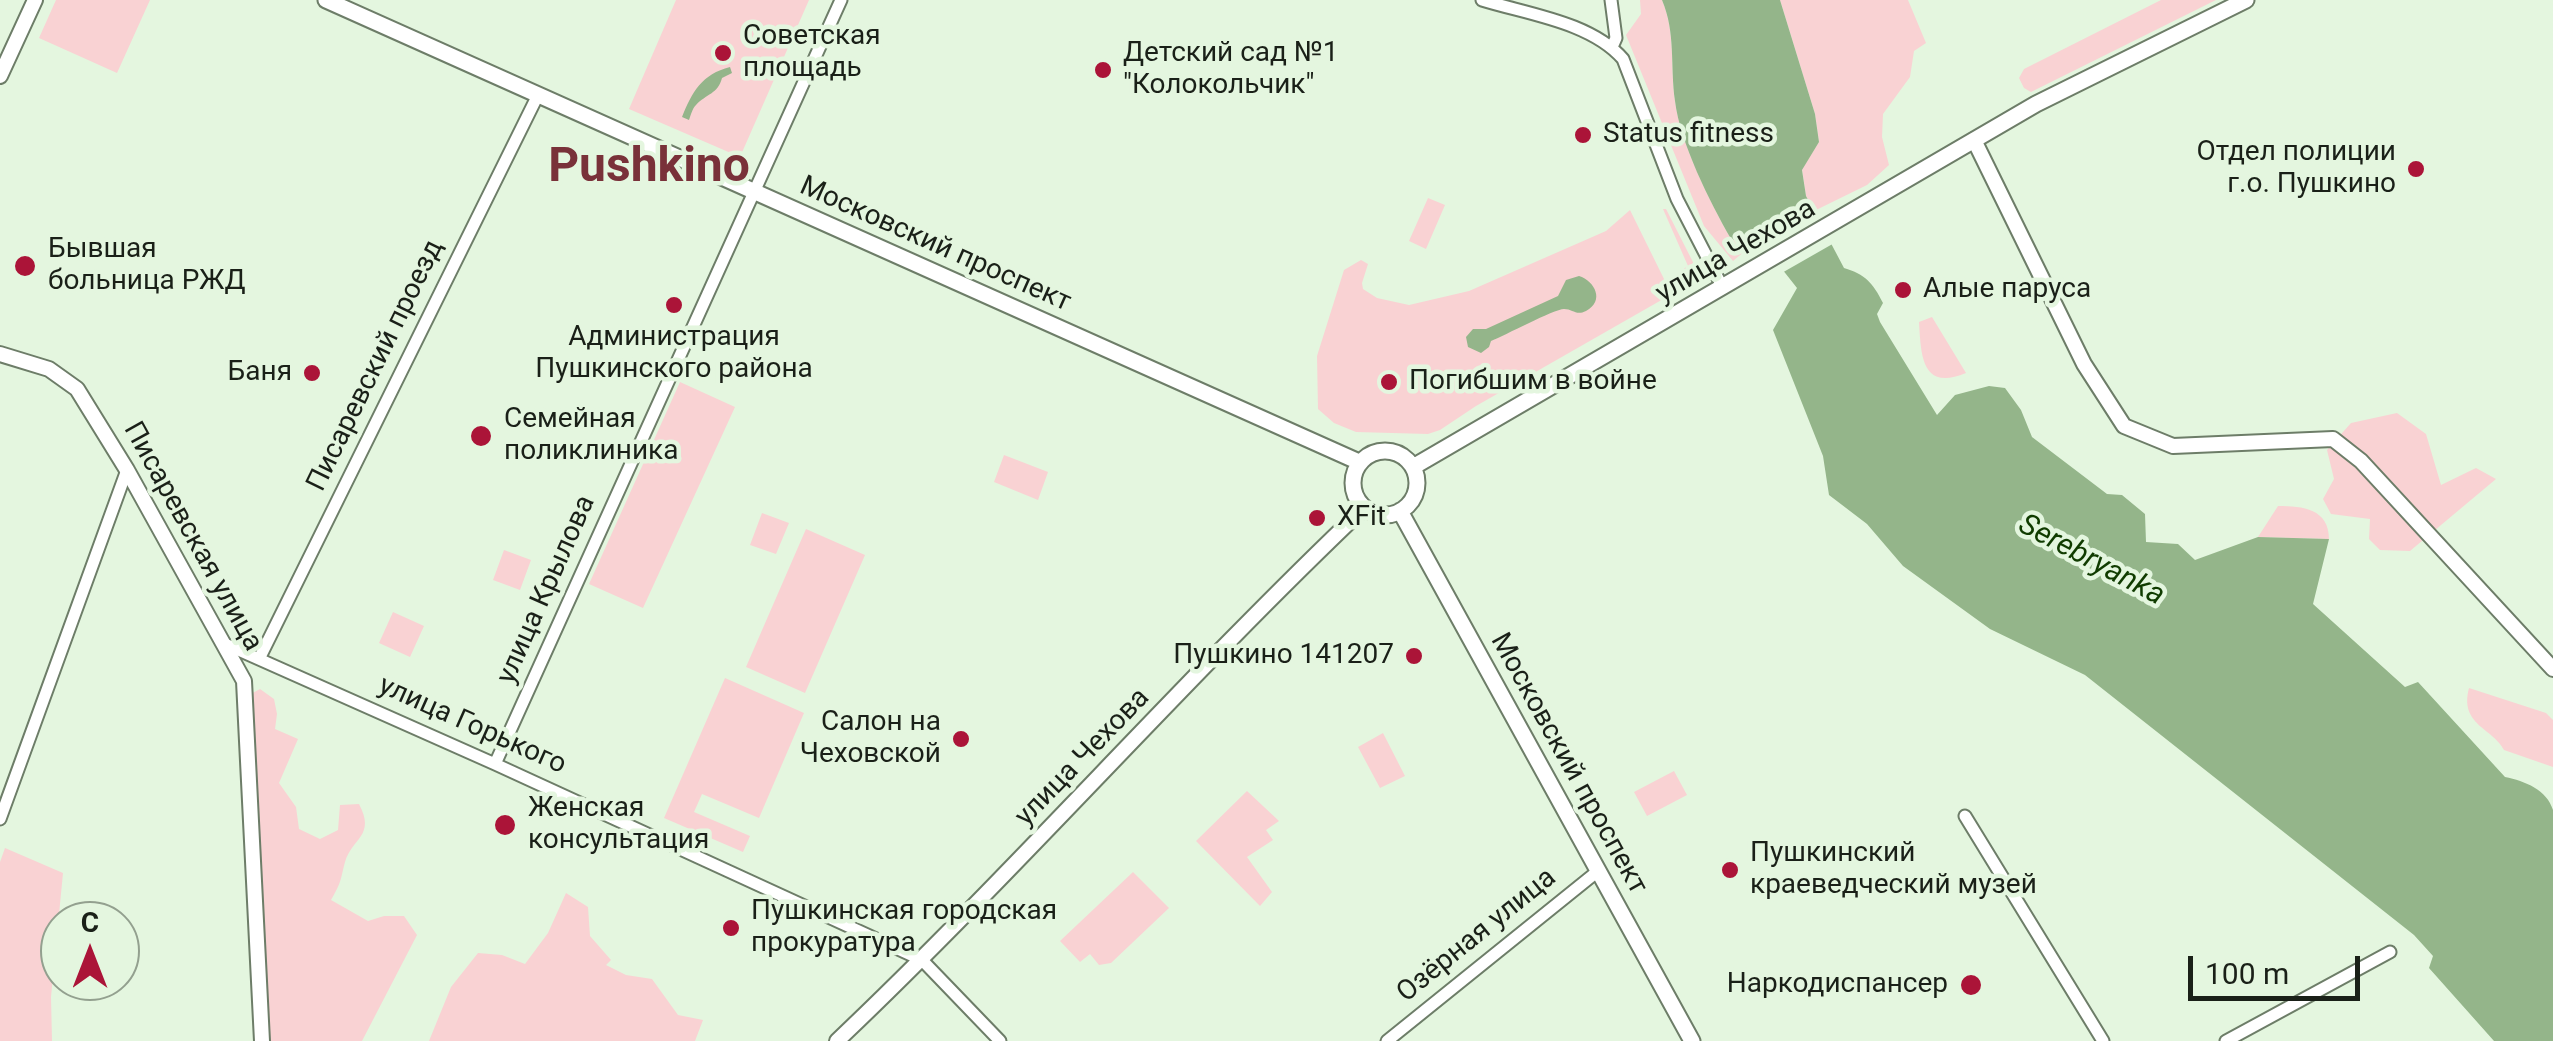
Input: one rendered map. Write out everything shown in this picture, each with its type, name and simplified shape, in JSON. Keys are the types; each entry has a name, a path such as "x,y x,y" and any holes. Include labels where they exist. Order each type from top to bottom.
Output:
{"main road":[{"name":"Московский проспект","path":"326,0 1359,462"},
{"name":"улица Чехова","path":"1413,467 1974,140 2098,72 2246,0"},
{"path":"1381,450 1405,457 1413,467 1416,492 1400,511 1388,515 1364,508 1352,486 1359,462 1381,450"},
{"name":"Московский проспект","path":"1400,511 1692,1041"}],"street":[{"path":"0,76 34,0"},
{"name":"улица Крылова","path":"496,764 840,0"},
{"path":"1482,0 1586,32 1612,46 1624,59 1677,199 1723,288"},
{"path":"1611,0 1616,38 1612,46"},
{"name":"Писаревский проезд","path":"259,660 538,94"},
{"path":"1974,140 2084,364 2124,426 2173,446 2333,439 2361,461 2553,669"},
{"name":"Писаревская улица","path":"0,354 50,368 77,388 128,470 244,682 262,1041"},
{"path":"0,819 128,470"},
{"name":"улица Чехова","path":"837,1041 922,960 1364,508"},
{"name":"улица Горького","path":"224,644 922,960 1000,1041"},
{"path":"1965,816 2102,1041"},
{"name":"Озёрная улица","path":"1388,1041 1598,870"},
{"path":"2226,1041 2390,952"}],"shaded area":[{"path":"56,0 150,0 117,73 39,38"},
{"name":"Советская площадь","path":"676,0 809,0 740,157 629,109"},
{"path":"1640,0 1662,0 1671,37 1675,101 1689,153 1731,239 1752,245 1733,261 1704,226 1626,35 1641,14"},
{"path":"1780,0 1908,0 1926,43 1914,51 1910,77 1883,114 1882,137 1889,165 1867,185 1814,211 1806,196 1802,169 1819,142 1815,114"},
{"path":"2161,0 2216,0 2031,92 2024,88 2019,78 2024,69"},
{"path":"1428,198 1445,205 1426,249 1409,241"},
{"path":"1663,209 1696,268 1693,282 1440,430 1428,434 1356,432 1334,423 1318,409 1317,356 1344,270 1361,260 1368,264 1363,289 1377,298 1409,305 1469,291 1606,231 1630,210 1665,281 1688,266"},
{"path":"1932,317 1966,373 1940,378 1926,367 1919,322"},
{"path":"680,382 735,407 643,608 589,584"},
{"path":"2397,413 2426,434 2441,485 2476,468 2496,479 2410,551 2380,550 2369,539 2370,519 2331,514 2323,499 2334,479 2327,450 2351,423"},
{"path":"1004,455 1048,472 1038,500 994,482"},
{"path":"2278,506 2313,511 2325,521 2329,539 2258,537"},
{"path":"762,513 789,523 776,554 750,545"},
{"path":"806,529 865,555 805,693 746,667"},
{"path":"504,550 531,560 520,590 493,580"},
{"path":"393,612 424,626 410,657 379,643"},
{"path":"725,678 804,713 759,818 702,794 694,812 750,836 743,852 664,818"},
{"path":"2469,688 2546,713 2553,720 2553,767 2504,750 2473,718 2467,700"},
{"path":"260,689 274,699 275,729 298,739 279,783 296,807 299,829 320,839 338,830 340,805 359,804 364,815 364,830 348,854 331,900 368,921 404,916 417,935 362,1041 269,1041 249,695"},
{"path":"1383,733 1405,776 1380,788 1358,747"},
{"path":"1674,771 1687,795 1647,816 1634,792"},
{"path":"1247,791 1279,821 1266,830 1273,840 1247,857 1272,892 1260,906 1196,841"},
{"path":"5,848 63,873 60,901 40,901 40,1001 51,1001 52,1041 0,1041 0,862"},
{"path":"1133,872 1169,908 1111,963 1099,965 1090,954 1080,962 1060,941"},
{"path":"566,893 588,907 590,936 611,960 606,965 626,975 652,979 678,1015 703,1020 695,1041 429,1041 451,987 478,953 502,955 525,964 548,933"}],"water":[{"name":"Serebryanka","path":"1662,0 1780,0 1815,114 1819,142 1802,170 1806,196 1844,268 1863,276 1879,296 1883,303 1877,314 1880,322 1937,415 1955,395 1989,386 2005,388 2021,410 2032,437 2107,494 2122,495 2145,514 2146,542 2178,544 2195,560 2258,537 2329,539 2313,604 2405,687 2418,682 2505,777 2534,788 2550,803 2553,1041 2494,1041 2429,968 2433,956 2414,935 2085,675 1990,629 1903,566 1867,524 1829,495 1823,456 1773,330 1797,288 1767,250 1731,239 1705,190 1678,117 1671,37"},
{"path":"730,67 732,73 696,105 689,120 682,117 699,85"},
{"path":"1579,276 1590,282 1596,292 1595,302 1586,311 1564,309 1550,313 1491,341 1481,353 1468,347 1466,337 1473,329 1486,329 1558,296 1566,280"}],"pier":[{"path":"1820,211 1836,242 1780,274 1764,254 1751,250"}],"place":[{"name":"Советская площадь","path":"723,53"},
{"name":"Детский сад №1 \"Колокольчик\"","path":"1103,70"},
{"name":"Status fitness","path":"1583,135"},
{"name":"Отдел полиции г.о. Пушкино","path":"2416,169"},
{"name":"Бывшая больница РЖД","path":"25,266"},
{"name":"Алые паруса","path":"1903,290"},
{"name":"Администрация Пушкинского района","path":"674,305"},
{"name":"Баня","path":"312,373"},
{"name":"Погибшим в войне","path":"1389,382"},
{"name":"Семейная поликлиника","path":"481,436"},
{"name":"XFit","path":"1317,518"},
{"name":"Пушкино 141207","path":"1414,656"},
{"name":"Салон на Чеховской","path":"961,739"},
{"name":"Женская консультация","path":"505,825"},
{"name":"Пушкинский краеведческий музей","path":"1730,870"},
{"name":"Пушкинская городская прокуратура","path":"731,928"},
{"name":"Наркодиспансер","path":"1971,985"}],"district":[{"name":"Pushkino","path":"649,169"}]}
